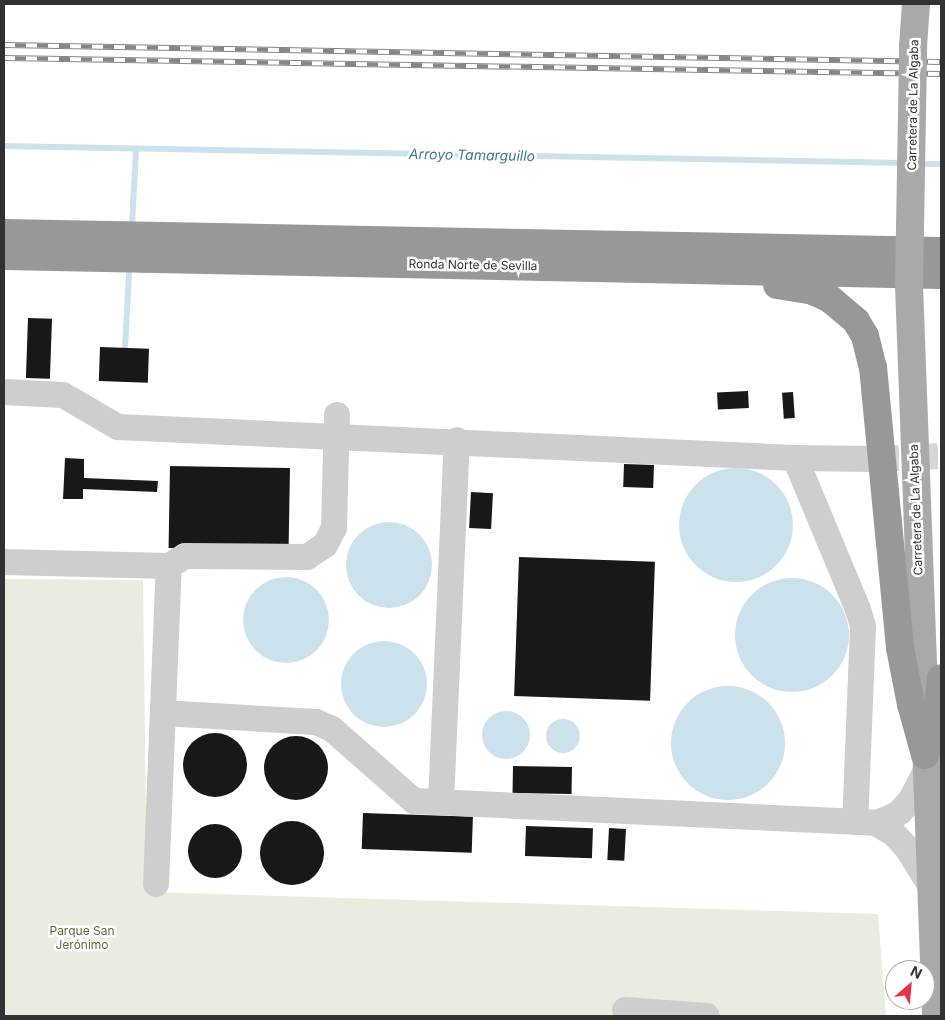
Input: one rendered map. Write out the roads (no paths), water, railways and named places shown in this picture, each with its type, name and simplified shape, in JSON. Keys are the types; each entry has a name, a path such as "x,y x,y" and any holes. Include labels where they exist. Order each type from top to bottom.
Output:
{"highway":[{"name":"Ronda Norte de Sevilla","path":"4,232 941,250"},
{"name":"Ronda Norte de Sevilla","path":"4,256 941,275"},
{"path":"576,267 800,288 813,291 830,299 856,321 865,336 873,367 900,648 911,704 931,772"},
{"path":"931,772 941,678"}],"main road":[{"name":"Carretera de La Algaba","path":"916,4 913,46 909,285 931,772 930,885 936,1016"}],"lane":[{"path":"4,392 63,395 118,426 337,425 457,440 795,458 873,459"},
{"path":"4,562 169,566 184,556 307,557 325,545 334,528 337,425"},
{"path":"441,802 457,440"},
{"path":"795,458 858,609 863,627 866,823"},
{"path":"156,884 169,566"},
{"path":"163,713 316,722 332,729 414,800 866,823 890,818 900,812 931,772"},
{"path":"866,823 894,834 907,848 930,885"},
{"path":"930,885 941,860"},
{"path":"625,1010 707,1016"}],"water":[{"path":"736,468 758,472 776,485 789,503 793,525 789,547 776,565 758,578 736,582 714,578 696,565 683,547 679,525 683,503 696,485 714,472"},
{"path":"381,522 397,522 406,525 420,534 429,548 432,565 429,582 420,596 406,605 397,608 381,608 365,601 353,589 346,573 346,557 353,541 365,529"},
{"path":"278,577 294,577 303,580 317,589 326,603 329,620 326,637 317,651 303,660 294,663 278,663 262,656 250,644 243,628 243,612 250,596 262,584"},
{"path":"792,578 814,582 832,595 845,613 849,635 845,657 832,675 814,688 792,692 770,688 752,675 739,657 735,635 739,613 752,595 770,582"},
{"path":"376,641 392,641 401,644 415,653 424,667 427,684 424,701 415,715 401,724 392,727 376,727 360,720 348,708 341,692 341,676 348,660 360,648"},
{"path":"728,686 750,690 768,703 781,721 785,743 781,765 768,783 750,796 728,800 706,796 688,783 675,765 671,743 675,721 688,703 706,690"},
{"path":"501,711 511,711 523,718 530,730 530,740 523,752 511,759 501,759 493,755 486,748 482,740 482,730 486,722 493,715"},
{"path":"563,719 575,724 580,736 575,748 563,753 551,748 546,736 551,724"}],"waterway":[{"name":"Arroyo Tamarguillo","path":"4,146 904,163"},
{"path":"132,225 136,150"},
{"name":"Arroyo Tamarguillo","path":"918,164 941,164"},
{"path":"125,348 129,275"}],"tunnel":[{"path":"873,459 941,456"}],"railway":[{"path":"4,45 941,62"},
{"path":"4,58 941,74"}],"park label":[{"name":"Parque San Jerónimo","path":"82,938"}]}
